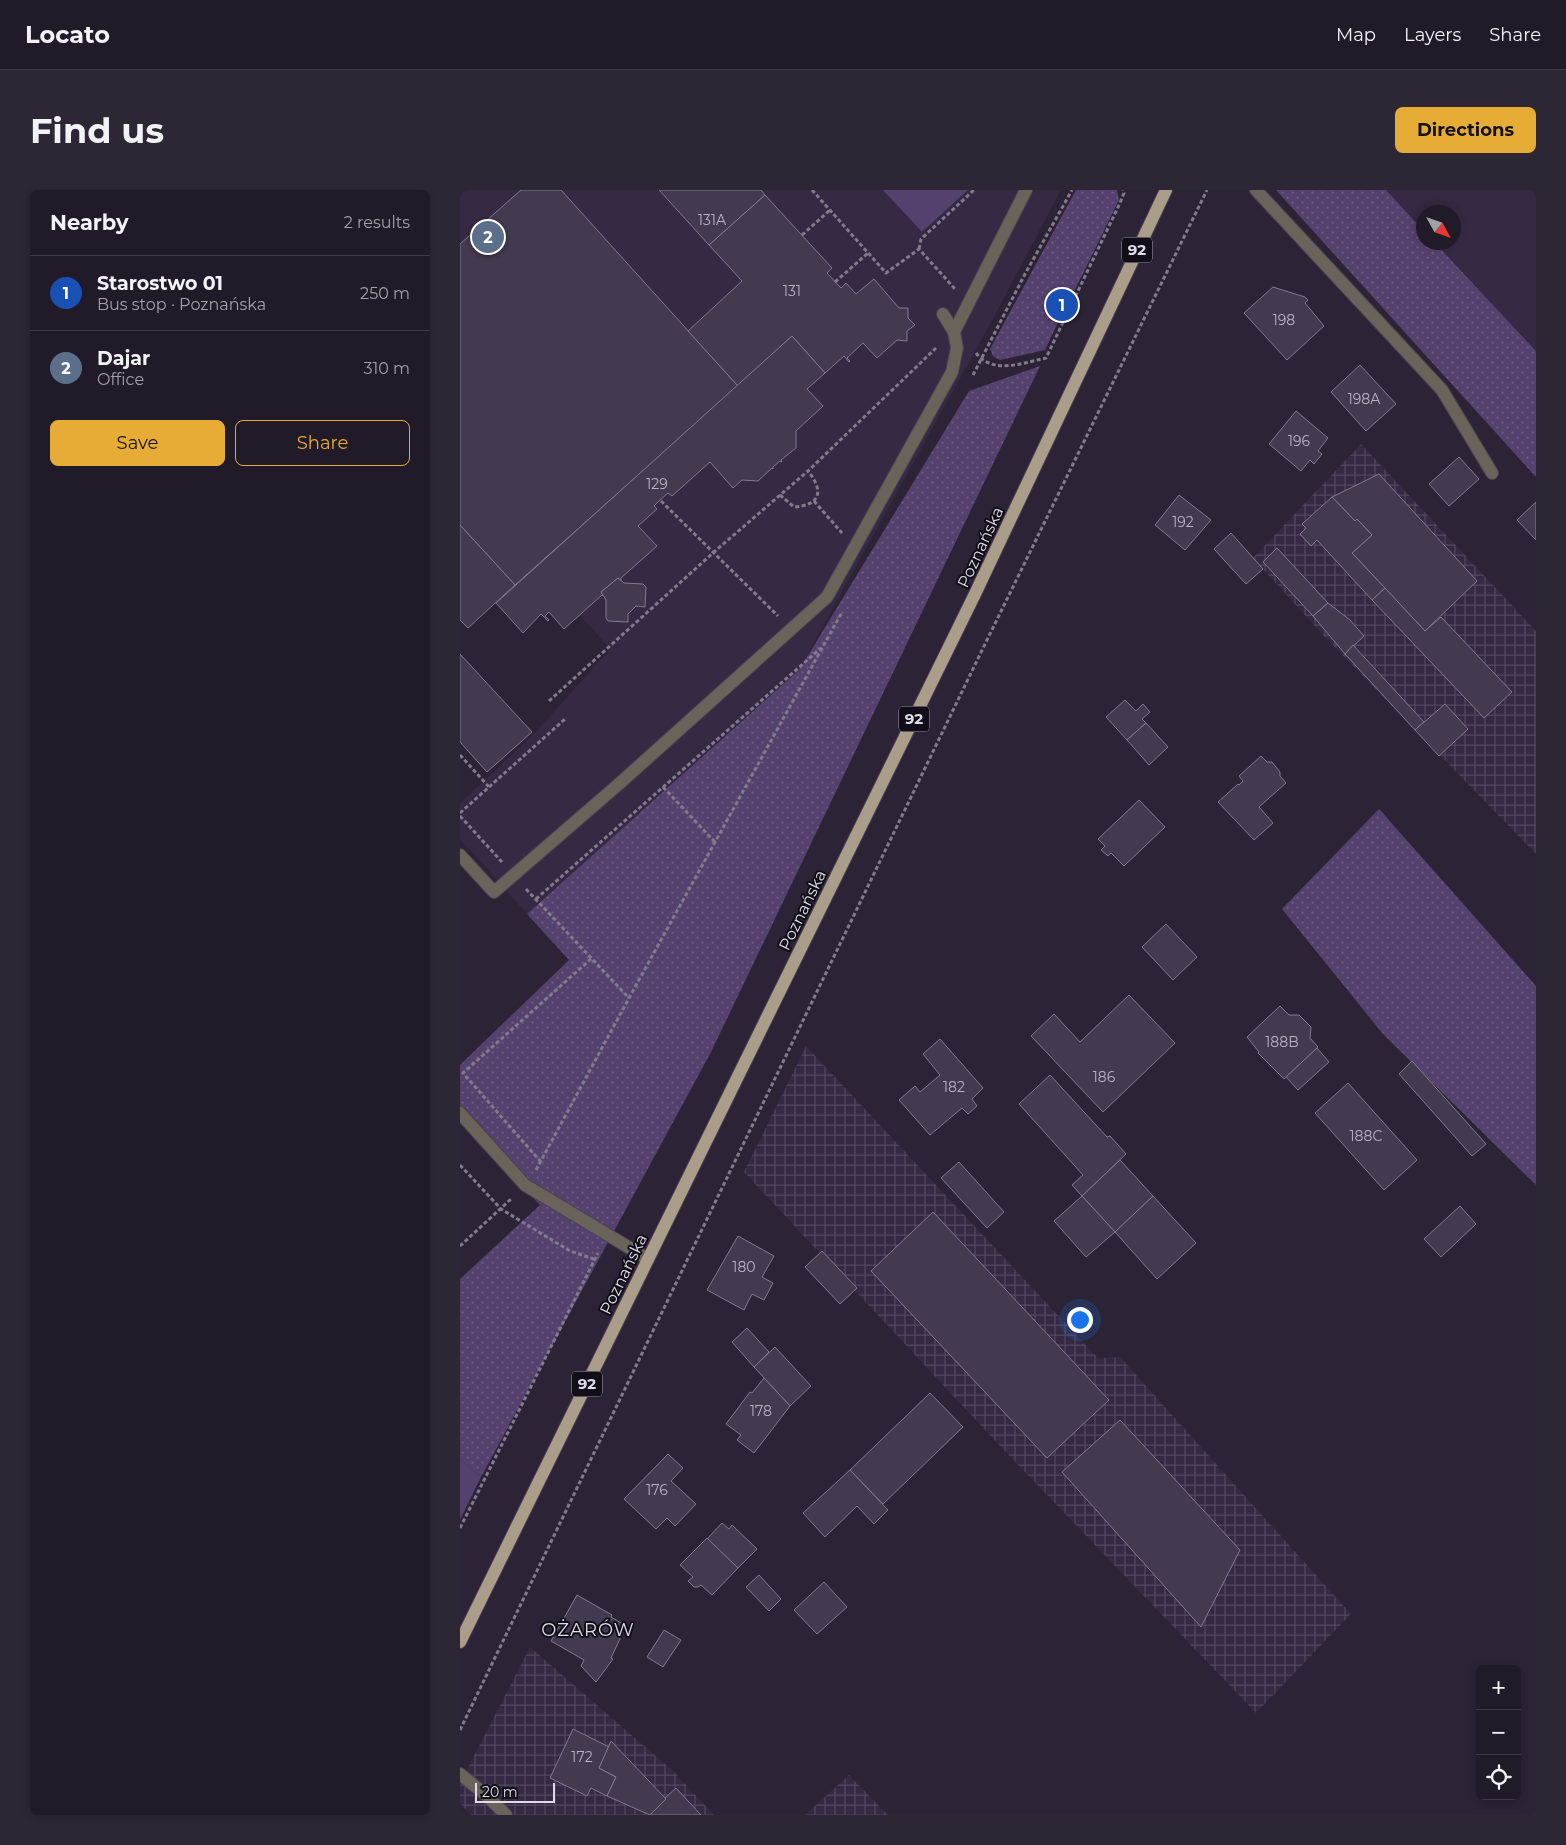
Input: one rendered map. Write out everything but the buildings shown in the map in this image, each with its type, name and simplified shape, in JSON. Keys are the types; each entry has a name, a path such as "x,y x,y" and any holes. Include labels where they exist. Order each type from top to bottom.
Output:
{"main road":[{"name":"Poznańska","path":"460,1642 975,594 1166,190"}],"lane":[{"path":"954,332 1026,190"},
{"path":"1256,190 1442,390 1492,473"},
{"path":"460,855 494,892 620,783 827,597 952,372 957,348 954,332 942,314"},
{"path":"460,1113 525,1185 648,1259"},
{"path":"460,1774 486,1794 506,1815"}],"path":[{"path":"812,190 886,273 919,249 921,239 974,190"},
{"path":"969,382 1025,274 1072,190"},
{"path":"549,701 714,552 808,471 937,348 974,350 982,360 1002,367 1046,358 1120,203 1124,193 1123,190"},
{"path":"460,1730 986,642 1208,190"},
{"path":"802,235 830,210"},
{"path":"919,249 968,304"},
{"path":"835,282 868,253"},
{"path":"780,495 794,508 806,507 814,501 818,494 818,483 808,471"},
{"path":"661,501 780,618 789,632"},
{"path":"460,1246 525,1185 541,1162 629,998 846,605"},
{"path":"536,899 823,646"},
{"path":"565,719 460,815 629,998"},
{"path":"460,755 489,787"},
{"path":"663,787 715,842"},
{"path":"541,1162 463,1073 592,958"},
{"path":"460,1165 501,1209 570,1251 594,1260"},
{"path":"460,1528 594,1260 610,1236"}],"shaded area":[{"path":"460,190 1061,190 994,317 799,670 527,914 460,839 460,803 533,735 610,649 460,481"},
{"path":"883,190 968,190 922,232"},
{"path":"1076,190 1117,190 1119,200 1072,296 1063,292 1053,312 1061,316 1045,350 1000,360 993,356 990,349"},
{"path":"1276,190 1386,190 1416,222 1416,250 1442,250 1536,351 1536,477"},
{"path":"1386,190 1536,190 1536,351 1442,250 1461,250 1461,205 1416,205 1416,222"},
{"path":"1040,366 711,1052 481,1477 460,1459 460,1279 540,1205 460,1121 460,1065 569,960 527,914 799,670 969,391"},
{"path":"1361,444 1536,631 1536,854 1323,635 1253,558"},
{"path":"1379,809 1536,986 1536,1185 1383,1034 1282,909"},
{"path":"806,1046 1098,1358 1120,1357 1351,1614 1256,1713 1001,1447 744,1172"},
{"path":"460,1459 481,1477 460,1520"},
{"path":"530,1647 673,1771 714,1815 471,1815 460,1804 460,1783"},
{"path":"849,1775 888,1815 805,1815"}],"place":[{"name":"Dajar","path":"488,237"},
{"name":"Starostwo 01","path":"1062,305"}],"district":[{"name":"OŻARÓW","path":"588,1630"}]}
